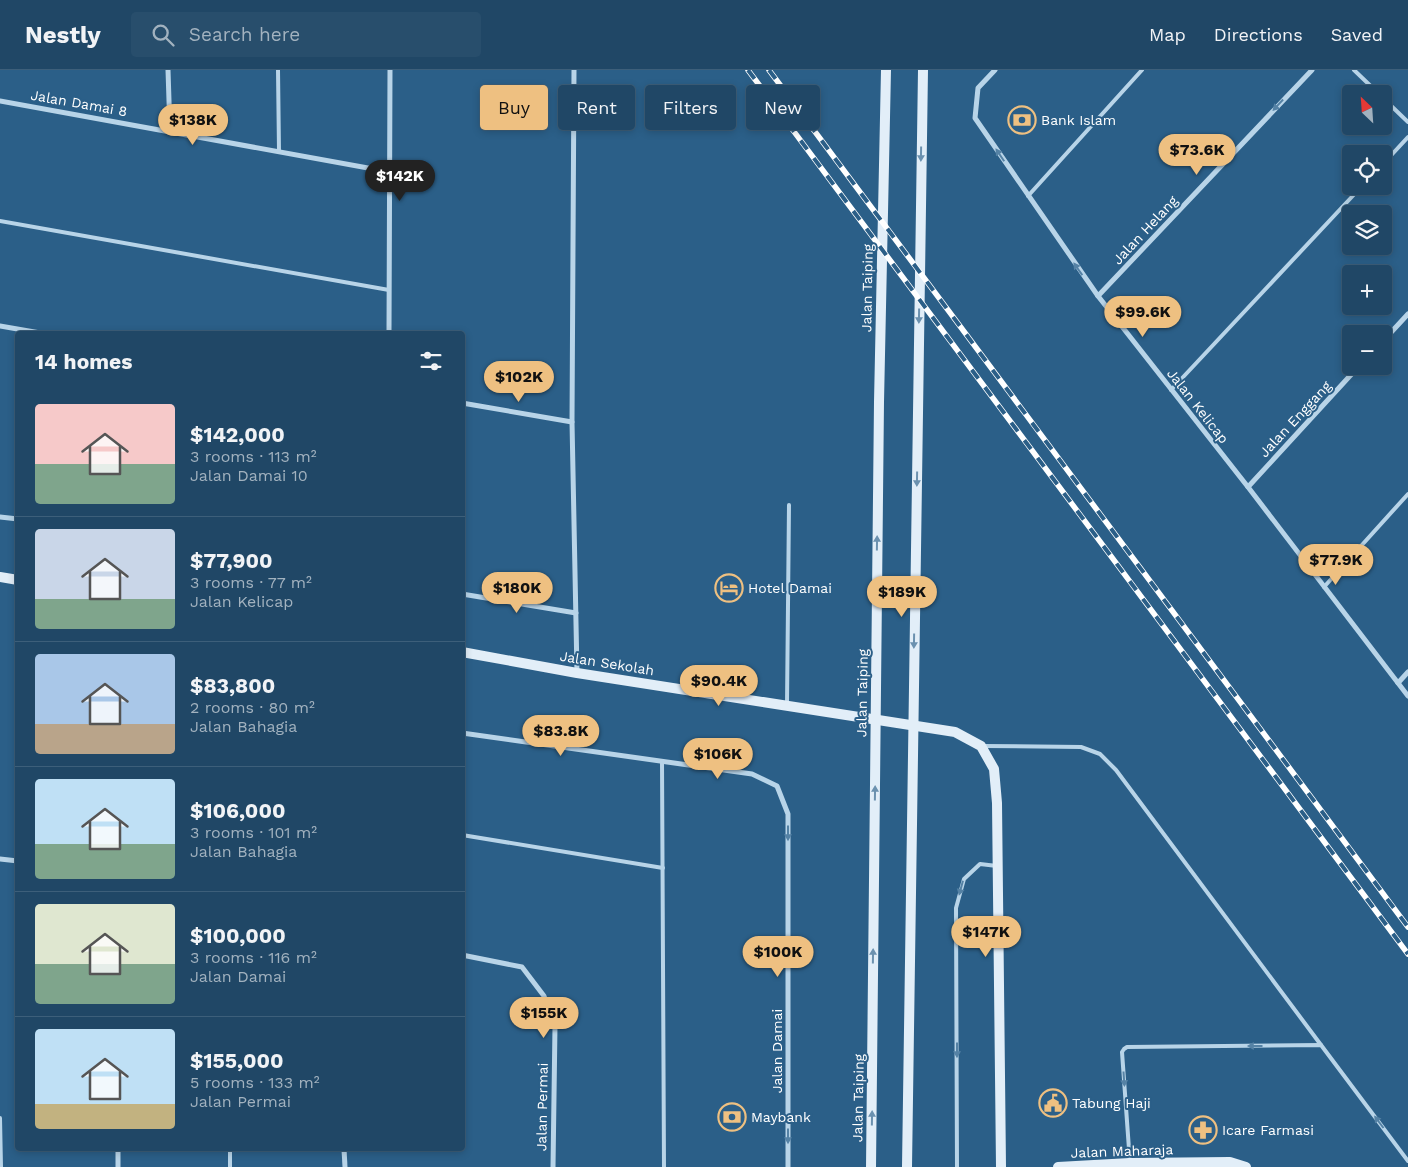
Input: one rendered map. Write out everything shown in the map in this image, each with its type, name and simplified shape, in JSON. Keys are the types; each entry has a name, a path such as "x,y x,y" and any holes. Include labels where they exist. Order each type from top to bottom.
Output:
{"main road":[{"name":"Jalan Taiping","path":"871,1167 879,392 886,70"},
{"path":"906,1167 923,70"},
{"path":"0,577 15,580"},
{"name":"Jalan Sekolah","path":"465,653 955,732 981,746"},
{"path":"981,746 994,769 997,803 1000,1167"},
{"name":"Jalan Maharaja","path":"1058,1167 1230,1162 1246,1167"}],"street":[{"path":"168,70 170,131"},
{"path":"389,331 390,70"},
{"path":"574,70 572,422 577,672"},
{"name":"Jalan Kelicap","path":"995,70 978,88 975,118 1098,296 1248,487 1408,696"},
{"name":"Jalan Helang","path":"1098,296 1312,70"},
{"name":"Jalan Damai 8","path":"0,100 390,172"},
{"path":"1392,331 1408,314"},
{"path":"0,326 29,331"},
{"name":"Jalan Enggang","path":"1248,487 1351,375"},
{"path":"465,404 572,422"},
{"path":"0,516 15,519"},
{"path":"465,594 576,613"},
{"path":"1398,683 1408,672"},
{"path":"465,733 662,761"},
{"name":"Jalan Damai","path":"662,761 752,774 777,786 788,814 788,1167"},
{"path":"0,859 15,861"},
{"name":"Jalan Permai","path":"465,956 522,967 544,996 555,1026 553,1167"},
{"path":"118,1151 118,1167"},
{"path":"344,1151 345,1167"}],"lane":[{"path":"278,70 279,151"},
{"path":"1028,196 1142,70"},
{"path":"1354,70 1370,85"},
{"path":"1392,107 1408,122"},
{"path":"1392,154 1408,137"},
{"path":"1171,390 1354,195"},
{"path":"0,220 389,290"},
{"path":"1324,587 1408,494"},
{"path":"787,706 789,505"},
{"path":"981,746 1081,746 1100,754 1116,770 1408,1161"},
{"path":"662,761 664,1167"},
{"path":"465,836 662,868"},
{"path":"957,1167 956,908 964,879 980,864 997,866"},
{"path":"1136,1165 1122,1052 1127,1047 1321,1045"},
{"path":"0,1118 1,1167"},
{"path":"230,1151 230,1167"}],"railway":[{"path":"748,70 1408,954"},
{"path":"769,70 1408,927"}],"place":[{"name":"Bank Islam","path":"1022,120"},
{"name":"Hotel Damai","path":"729,588"},
{"name":"Tabung Haji","path":"1053,1103"},
{"name":"Maybank","path":"732,1117"},
{"name":"Icare Farmasi","path":"1203,1130"}]}
